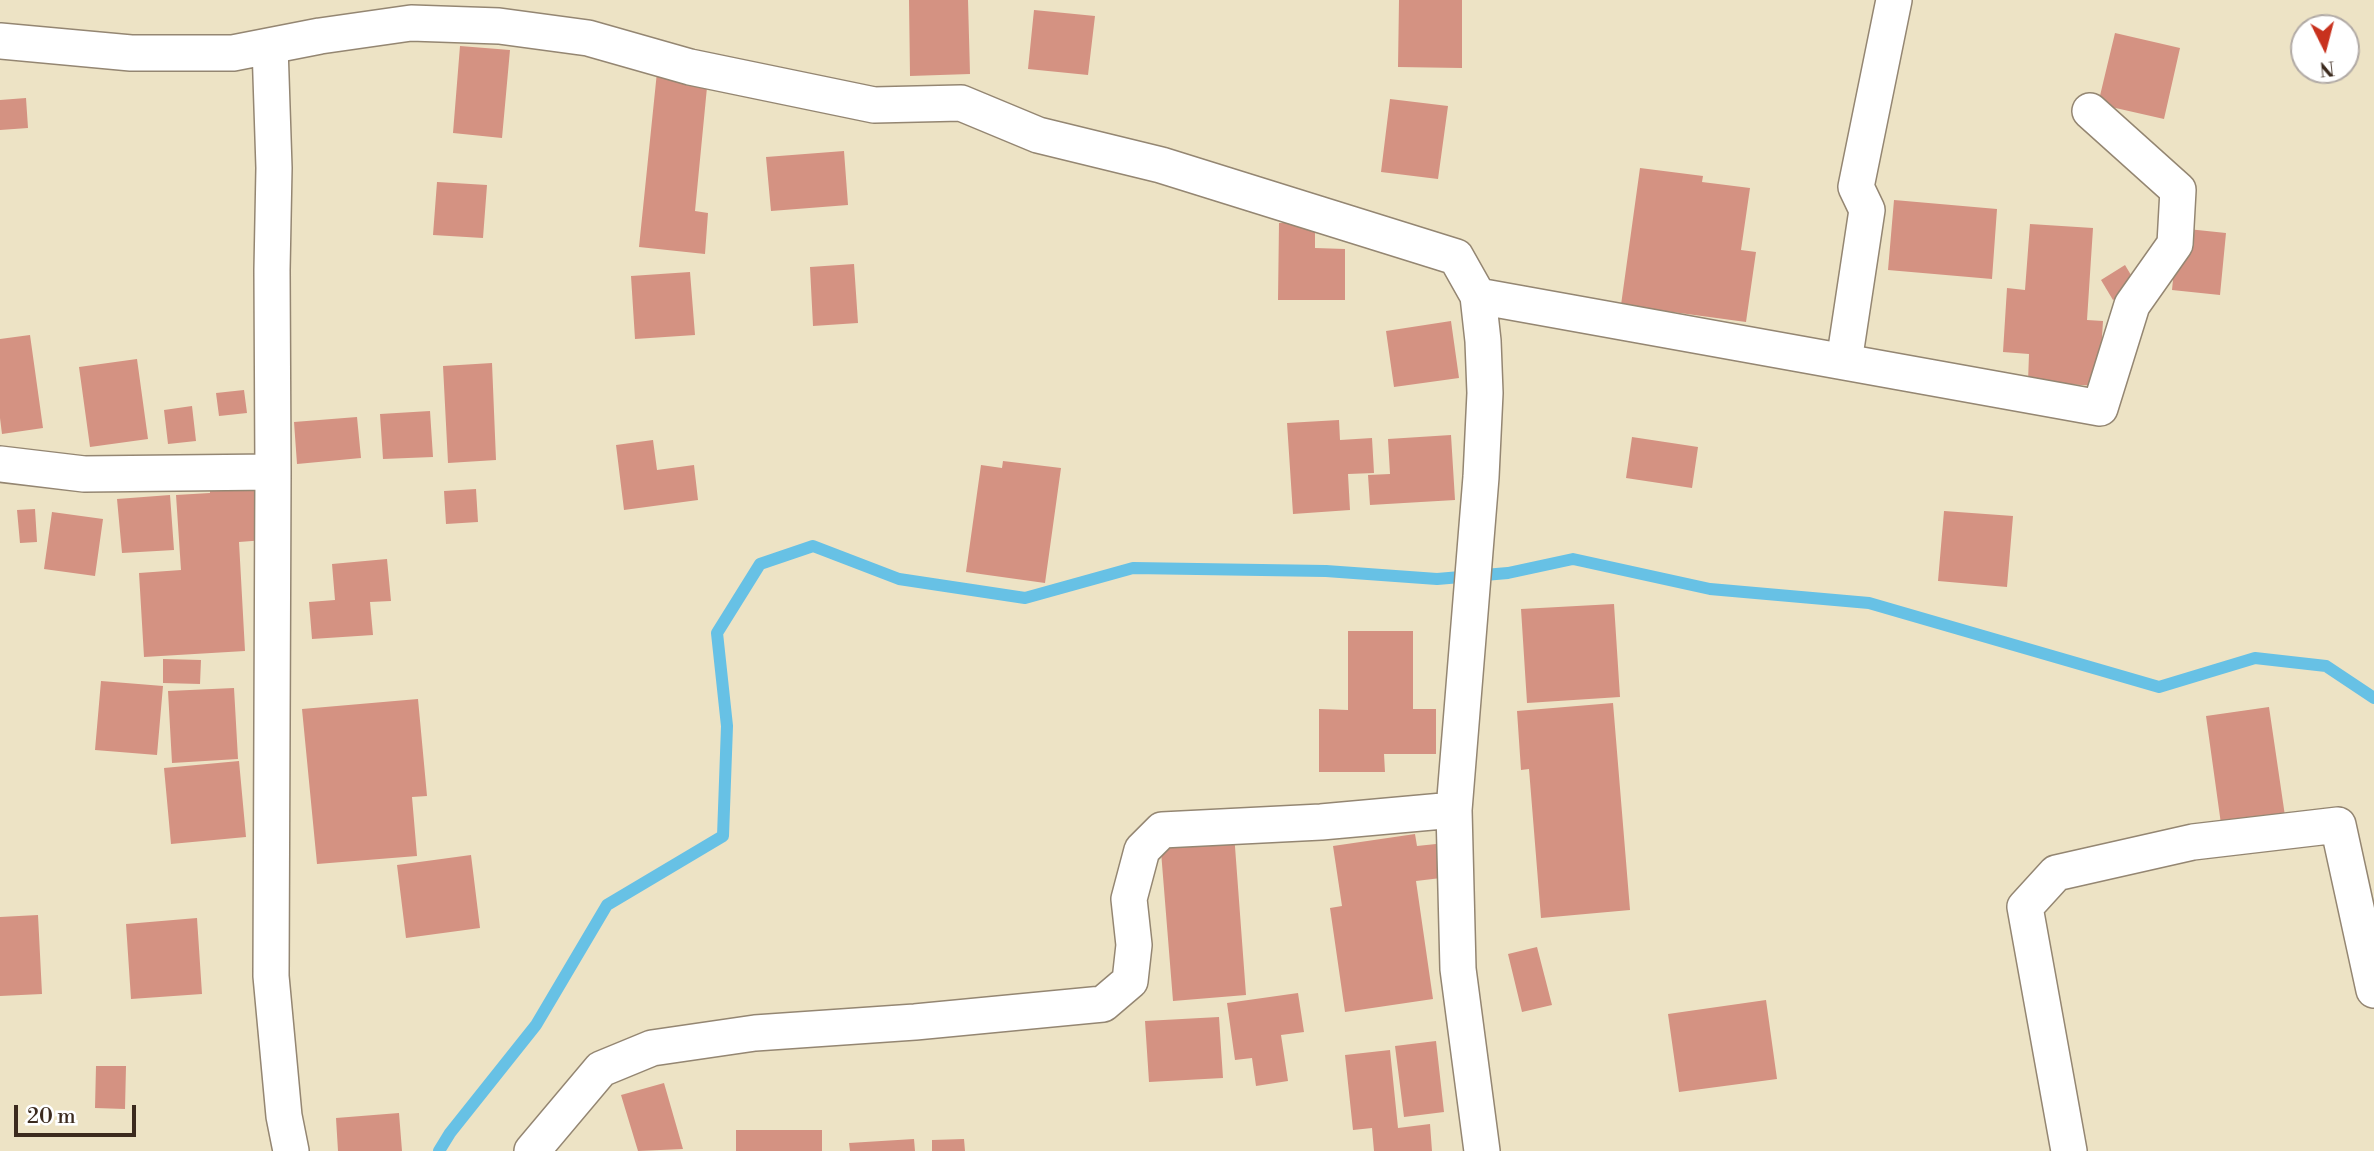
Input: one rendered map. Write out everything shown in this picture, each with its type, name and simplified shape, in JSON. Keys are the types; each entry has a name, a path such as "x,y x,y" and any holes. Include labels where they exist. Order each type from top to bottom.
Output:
{"street":[{"path":"1844,362 1867,209 1856,187 1894,0"},
{"path":"0,41 131,53 233,53 320,36 411,23 499,26 588,38 690,66 874,105 961,103 1038,135 1161,165 1456,257 1478,296 1485,393 1473,597 1454,810 1458,969 1482,1151"},
{"path":"271,46 274,168 271,976 284,1116 290,1151"},
{"path":"1478,296 2100,408 2132,305 2175,244 2178,190 2090,111"},
{"path":"0,464 84,474 273,472"},
{"path":"532,1151 601,1069 652,1048 755,1033 915,1022 1103,1004 1130,982 1134,945 1129,899 1142,850 1162,830 1321,822 1454,810"},
{"path":"2069,1151 2025,907 2056,873 2193,842 2338,825 2374,990"}],"building":[{"path":"909,0 968,0 970,74 910,76"},
{"path":"1399,0 1462,0 1462,68 1398,67"},
{"path":"1034,10 1095,16 1088,75 1028,69"},
{"path":"2115,33 2180,48 2164,119 2098,104"},
{"path":"460,46 510,50 502,138 453,133"},
{"path":"657,72 708,77 695,211 708,213 705,254 639,247"},
{"path":"26,98 28,128 0,130 0,100"},
{"path":"1390,99 1448,106 1438,179 1381,172"},
{"path":"844,151 848,205 771,211 766,157"},
{"path":"1640,168 1703,176 1702,182 1750,188 1741,250 1756,252 1746,322 1621,305"},
{"path":"437,182 487,185 483,238 433,235"},
{"path":"1894,200 1997,209 1992,279 1888,270"},
{"path":"1279,223 1315,223 1315,248 1345,249 1345,300 1278,300"},
{"path":"2030,224 2093,228 2087,320 2103,321 2099,386 2028,382 2029,354 2003,352 2007,288 2025,290"},
{"path":"2178,228 2226,233 2220,295 2172,290"},
{"path":"854,264 858,323 813,326 810,267"},
{"path":"2125,265 2137,285 2113,300 2101,280"},
{"path":"690,272 695,335 635,339 631,276"},
{"path":"1451,321 1459,378 1394,387 1386,331"},
{"path":"30,335 43,428 2,434 0,339"},
{"path":"137,359 148,439 90,447 79,367"},
{"path":"492,363 496,460 448,463 443,366"},
{"path":"244,390 247,413 219,416 216,393"},
{"path":"192,406 196,441 168,444 164,410"},
{"path":"430,411 433,457 383,459 380,414"},
{"path":"357,417 361,458 297,464 294,422"},
{"path":"1339,420 1340,440 1372,438 1374,473 1348,474 1350,510 1293,514 1287,423"},
{"path":"1451,435 1455,500 1370,505 1368,475 1390,474 1388,439"},
{"path":"1632,437 1698,447 1692,488 1626,478"},
{"path":"653,440 657,470 694,465 698,500 624,510 616,445"},
{"path":"1003,461 1061,468 1045,583 966,572 981,465 1002,468"},
{"path":"261,469 265,540 239,542 245,651 144,657 139,573 181,570 176,495 210,493 209,472"},
{"path":"476,489 478,522 446,524 444,491"},
{"path":"170,495 174,550 122,553 117,499"},
{"path":"35,509 37,542 20,543 17,510"},
{"path":"1944,511 2013,516 2007,587 1938,581"},
{"path":"52,512 103,519 95,576 44,569"},
{"path":"387,559 391,601 370,602 373,635 312,639 309,602 335,600 332,564"},
{"path":"1614,604 1620,697 1527,703 1521,609"},
{"path":"1348,631 1413,631 1413,709 1436,709 1436,754 1384,754 1385,772 1319,772 1319,709 1348,710"},
{"path":"163,659 201,660 200,684 163,683"},
{"path":"101,681 163,686 157,755 95,750"},
{"path":"234,688 238,759 172,763 168,691"},
{"path":"418,699 427,796 412,797 417,856 317,864 302,709"},
{"path":"1613,703 1630,910 1541,918 1529,769 1521,770 1517,711"},
{"path":"2269,707 2285,816 2221,824 2206,716"},
{"path":"239,761 246,837 171,844 164,768"},
{"path":"1234,833 1246,995 1173,1001 1160,839"},
{"path":"1415,834 1417,846 1436,844 1441,878 1416,881 1433,999 1345,1012 1330,908 1342,906 1333,846"},
{"path":"471,855 480,928 406,938 397,865"},
{"path":"38,915 42,994 0,996 0,917"},
{"path":"197,918 202,994 131,999 126,924"},
{"path":"1537,947 1552,1005 1522,1012 1508,954"},
{"path":"1298,993 1304,1032 1281,1035 1288,1081 1256,1086 1252,1058 1235,1060 1227,1003"},
{"path":"1766,1000 1777,1079 1679,1092 1668,1014"},
{"path":"1219,1017 1223,1078 1149,1082 1145,1021"},
{"path":"1436,1041 1444,1112 1404,1117 1395,1046"},
{"path":"1390,1050 1398,1128 1430,1124 1432,1151 1374,1151 1372,1128 1353,1130 1345,1055"},
{"path":"96,1066 126,1066 125,1109 95,1108"},
{"path":"664,1083 683,1149 638,1151 621,1095"},
{"path":"399,1113 402,1151 338,1151 336,1118"},
{"path":"736,1130 822,1130 822,1151 736,1151"},
{"path":"914,1139 915,1151 850,1151 849,1143"},
{"path":"964,1139 965,1151 932,1151 932,1140"}],"waterway":[{"path":"439,1151 450,1133 536,1025 607,905 723,836 727,726 717,633 760,564 813,546 899,579 1025,598 1133,568 1326,571 1437,579 1508,573 1573,559 1710,589 1869,603 2159,687 2255,658 2326,666 2374,698"}]}
